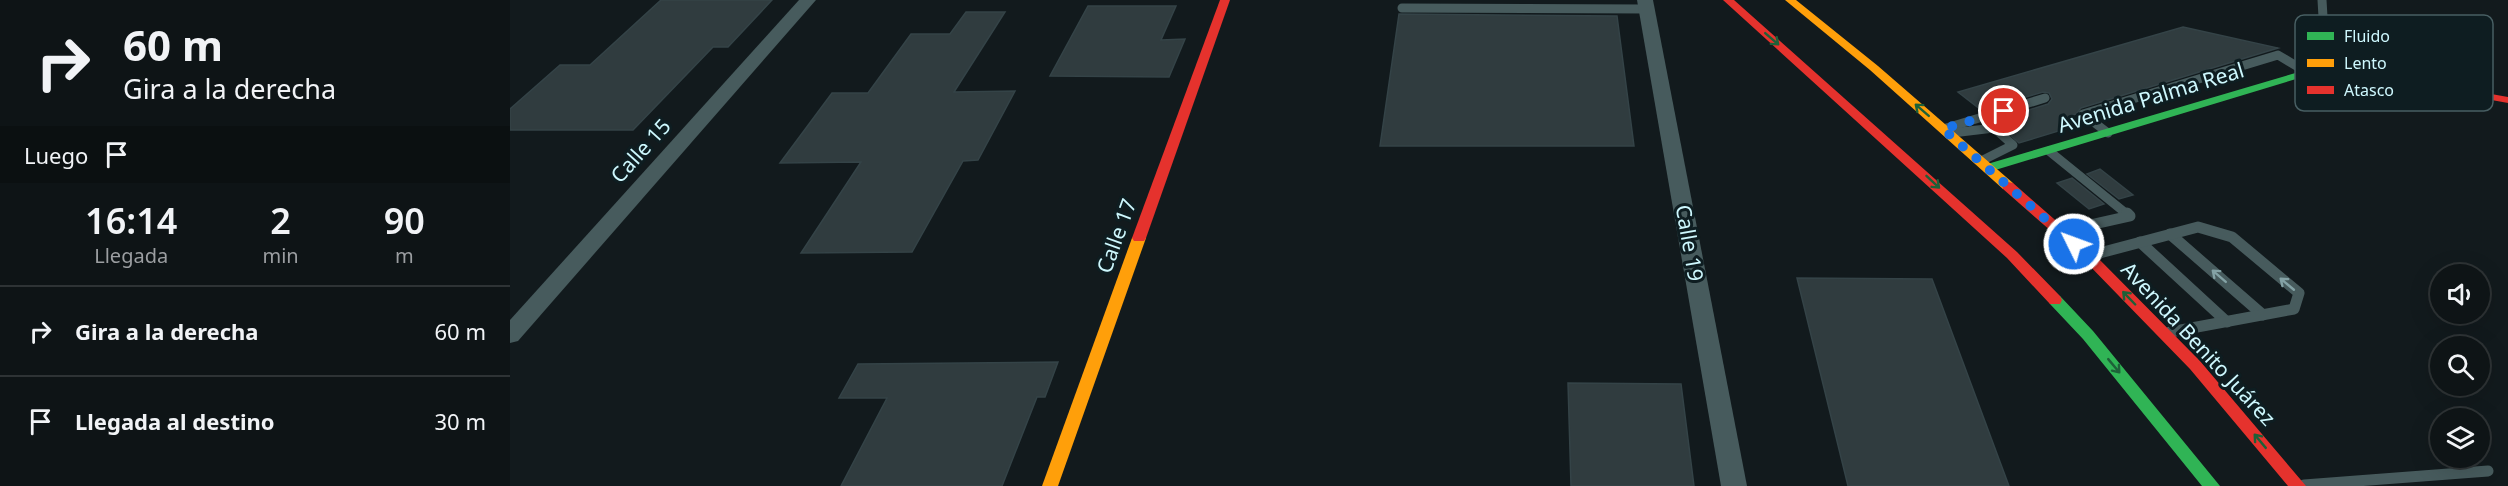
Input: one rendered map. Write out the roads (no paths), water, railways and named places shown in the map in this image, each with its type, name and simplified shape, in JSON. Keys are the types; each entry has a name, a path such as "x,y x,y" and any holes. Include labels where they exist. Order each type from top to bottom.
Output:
{"main road":[{"name":"Calle 17","path":"1050,486 1225,0"},
{"path":"1728,0 2012,255 2088,335 2212,486"},
{"name":"Avenida Benito Juárez","path":"1790,0 1946,131 2088,256 2195,365 2298,486"},
{"name":"Avenida Palma Real","path":"1984,165 2049,151 2295,77"},
{"path":"2493,97 2508,100"}],"street":[{"name":"Calle 15","path":"510,335 807,0"},
{"name":"Calle 19","path":"1646,4 1734,486"}],"lane":[{"path":"2322,0 2323,15"},
{"path":"1402,8 1646,4"},
{"path":"2108,133 2083,114 2278,55 2295,65"},
{"path":"1946,131 2044,98"},
{"path":"1946,131 1994,128 2013,145 1984,165"},
{"path":"2049,151 2130,216 2060,231"},
{"path":"2088,256 2198,227 2232,237 2299,293 2294,309 2164,334"},
{"path":"2170,234 2263,315"},
{"path":"2140,242 2227,322"},
{"path":"2298,486 2488,471"}]}
